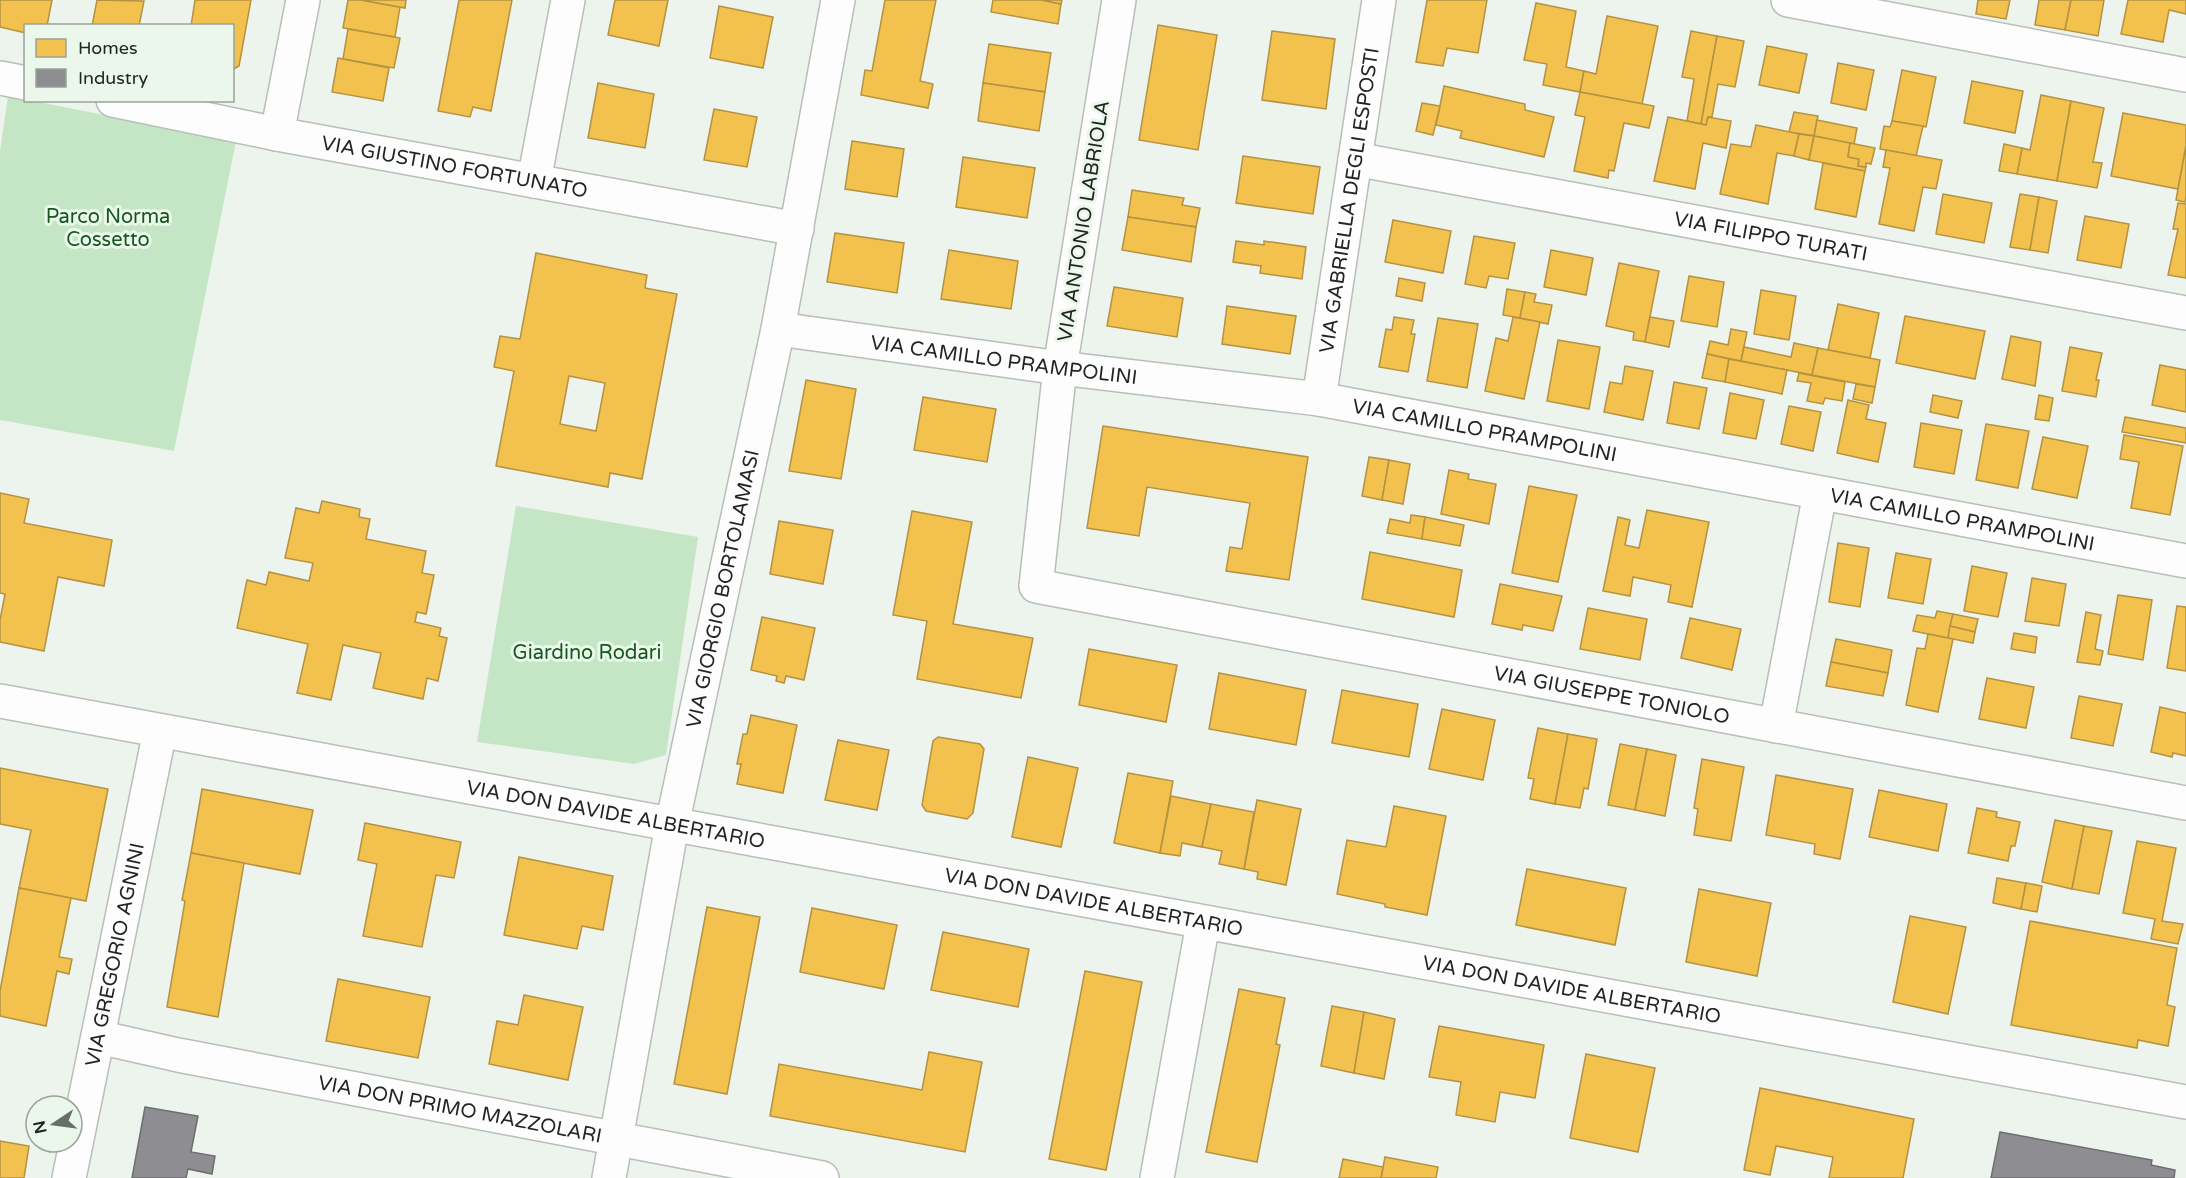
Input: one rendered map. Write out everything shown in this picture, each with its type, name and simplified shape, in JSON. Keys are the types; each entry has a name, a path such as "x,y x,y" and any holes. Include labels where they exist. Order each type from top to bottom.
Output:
{"street":[{"path":"277,134 303,0"},
{"path":"534,181 568,0"},
{"name":"VIA GIORGIO BORTOLAMASI","path":"609,1178 672,825 778,329 838,0"},
{"name":"VIA ANTONIO LABRIOLA","path":"1036,586 1060,368 1119,0"},
{"name":"VIA GABRIELLA DEGLI ESPOSTI","path":"1319,399 1379,0"},
{"path":"1788,0 2186,75"},
{"path":"0,78 24,83"},
{"name":"VIA GIUSTINO FORTUNATO","path":"123,102 277,134 797,229"},
{"name":"VIA FILIPPO TURATI","path":"1355,159 2186,313"},
{"name":"VIA CAMILLO PRAMPOLINI","path":"778,329 1060,368 1319,399 2186,561"},
{"path":"1776,726 1820,494"},
{"name":"VIA GIUSEPPE TONIOLO","path":"1036,586 2186,803"},
{"name":"VIA DON DAVIDE ALBERTARIO","path":"0,701 2186,1102"},
{"name":"VIA GREGORIO AGNINI","path":"69,1178 160,731"},
{"path":"1157,1178 1203,923"},
{"name":"VIA DON PRIMO MAZZOLARI","path":"98,1037 178,1055 822,1178"}],"green space":[{"name":"Parco Norma Cossetto","path":"8,96 24,99 24,102 38,102 236,141 174,451 0,420 0,151"},
{"name":"Giardino Rodari","path":"516,506 698,537 666,755 634,764 477,742"}],"building: Homes":[{"path":"0,0 52,0 47,24 24,24 24,33 0,27"},
{"path":"97,0 144,1 139,24 92,24"},
{"path":"195,0 251,0 239,66 234,69 234,24 191,24"},
{"path":"348,0 400,7 395,37 343,28"},
{"path":"361,0 406,0 405,8"},
{"path":"459,0 512,0 491,111 473,107 470,117 438,111"},
{"path":"615,0 668,0 659,46 608,35"},
{"path":"885,0 936,0 920,81 933,84 928,108 861,95 865,70 872,71"},
{"path":"993,0 1042,0 1061,4 1058,24 991,12"},
{"path":"1042,0 1062,0 1061,4"},
{"path":"1427,0 1487,0 1478,53 1447,48 1443,66 1416,62"},
{"path":"1978,0 2010,0 2006,19 1976,14"},
{"path":"2039,0 2071,0 2065,30 2035,25"},
{"path":"2071,0 2104,0 2098,36 2065,30"},
{"path":"2128,0 2186,0 2186,14 2169,10 2163,42 2121,34"},
{"path":"1536,3 1576,11 1566,67 1584,71 1580,92 1543,85 1547,64 1524,60"},
{"path":"719,6 773,17 763,68 710,58"},
{"path":"1607,16 1658,26 1642,104 1580,92 1584,71 1596,74"},
{"path":"1158,25 1217,35 1198,150 1139,140"},
{"path":"348,29 400,38 394,68 343,59"},
{"path":"1272,31 1335,39 1326,109 1262,100"},
{"path":"1691,31 1717,36 1701,124 1687,121 1694,79 1682,77"},
{"path":"1717,36 1744,41 1735,87 1718,84 1712,117 1708,117 1706,125 1701,124"},
{"path":"989,44 1051,53 1045,92 983,83"},
{"path":"1767,46 1807,54 1799,93 1759,85"},
{"path":"338,58 389,68 383,101 332,92"},
{"path":"1838,63 1874,70 1866,110 1831,103"},
{"path":"1902,70 1936,77 1926,127 1892,121"},
{"path":"1972,81 2023,91 2015,133 1964,123"},
{"path":"598,83 654,94 645,148 588,138"},
{"path":"983,83 1045,92 1039,131 978,121"},
{"path":"1444,86 1525,104 1525,110 1554,117 1544,157 1460,138 1462,131 1436,125"},
{"path":"1580,92 1654,106 1649,128 1624,123 1614,171 1609,170 1608,178 1574,171 1585,117 1575,115"},
{"path":"2041,95 2071,101 2057,181 2017,174 2022,148 2030,150"},
{"path":"2071,101 2104,108 2093,162 2102,163 2097,188 2057,181"},
{"path":"1422,103 1440,106 1433,135 1416,131"},
{"path":"714,109 757,117 747,167 704,160"},
{"path":"1794,112 1818,116 1814,136 1789,132"},
{"path":"2123,113 2186,125 2186,146 2178,189 2111,176"},
{"path":"1668,117 1706,125 1708,117 1731,121 1726,148 1703,143 1695,189 1654,181"},
{"path":"1817,120 1857,128 1854,144 1814,136"},
{"path":"1892,121 1923,126 1916,156 1880,149 1884,126 1890,127"},
{"path":"1756,125 1799,134 1794,156 1777,153 1768,204 1720,194 1731,144 1751,147"},
{"path":"1799,134 1814,136 1809,160 1794,156"},
{"path":"1814,136 1850,143 1848,157 1859,159 1858,166 1866,167 1865,171 1809,160"},
{"path":"852,141 904,149 897,197 845,189"},
{"path":"1850,143 1875,148 1871,164 1866,163 1866,167 1858,166 1859,159 1848,157"},
{"path":"2004,144 2022,148 2017,174 1999,171"},
{"path":"2186,146 2186,196 2185,202 2176,200"},
{"path":"1886,150 1942,160 1936,189 1923,187 1914,231 1879,224 1890,168 1883,167"},
{"path":"1243,156 1320,167 1313,214 1236,203"},
{"path":"963,157 1035,168 1027,218 956,207"},
{"path":"1823,163 1865,171 1856,217 1815,209"},
{"path":"1132,190 1184,198 1182,205 1200,208 1196,227 1128,217"},
{"path":"1943,194 1992,203 1984,243 1936,234"},
{"path":"2020,194 2039,197 2030,250 2010,247"},
{"path":"2039,197 2057,201 2048,253 2030,250"},
{"path":"2178,203 2186,204 2186,278 2168,275 2178,229 2173,229"},
{"path":"2085,216 2129,224 2121,268 2077,260"},
{"path":"1128,217 1196,227 1191,262 1122,250"},
{"path":"1393,220 1451,231 1443,273 1385,262"},
{"path":"835,233 904,243 897,293 827,282"},
{"path":"1474,236 1515,243 1508,279 1489,276 1486,288 1465,284"},
{"path":"1236,241 1264,245 1264,241 1306,247 1302,279 1260,273 1261,266 1233,262"},
{"path":"949,250 1018,261 1011,309 941,299"},
{"path":"1551,250 1593,258 1586,295 1544,287"},
{"path":"536,253 647,275 645,288 677,294 642,479 610,473 608,487 496,466 514,371 494,367 500,336 520,339","holes":["569,376 605,383 596,431 560,424"]},
{"path":"1619,263 1659,271 1645,342 1633,340 1634,332 1606,326"},
{"path":"1689,276 1724,282 1717,327 1681,321"},
{"path":"1399,278 1425,283 1422,301 1396,296"},
{"path":"1114,287 1183,298 1177,337 1107,326"},
{"path":"1507,289 1525,292 1520,318 1503,315"},
{"path":"1761,290 1796,296 1789,340 1754,334"},
{"path":"1525,292 1536,294 1534,302 1552,305 1548,324 1520,318"},
{"path":"1838,304 1879,313 1870,358 1828,350"},
{"path":"1227,306 1296,316 1290,354 1222,344"},
{"path":"1905,316 1985,331 1975,379 1896,363"},
{"path":"1394,317 1414,320 1411,334 1415,334 1408,372 1379,367 1386,329 1392,330"},
{"path":"1513,317 1540,322 1524,399 1485,391 1496,338 1508,341"},
{"path":"1650,317 1674,321 1669,347 1645,342"},
{"path":"1438,318 1478,324 1467,388 1427,381"},
{"path":"1731,329 1747,332 1741,361 1707,354 1710,341 1728,345"},
{"path":"2011,336 2041,342 2035,386 2002,379"},
{"path":"1558,340 1600,347 1589,409 1547,401"},
{"path":"1794,343 1818,348 1812,375 1741,361 1744,347 1791,357"},
{"path":"2070,347 2102,353 2096,380 2099,380 2096,397 2062,391"},
{"path":"1818,348 1880,360 1875,387 1812,375"},
{"path":"1707,354 1729,359 1725,382 1702,378"},
{"path":"1729,359 1787,370 1782,394 1725,382"},
{"path":"2160,365 2186,370 2186,412 2152,405"},
{"path":"1625,366 1653,371 1643,420 1604,412 1610,382 1622,384"},
{"path":"1799,373 1845,382 1842,401 1825,398 1823,404 1807,401 1811,383 1797,381"},
{"path":"806,380 856,389 841,479 789,471"},
{"path":"1674,382 1707,388 1699,429 1667,423"},
{"path":"1856,384 1875,387 1872,403 1853,399"},
{"path":"1730,393 1764,400 1756,439 1723,433"},
{"path":"1933,395 1962,401 1958,418 1930,412"},
{"path":"2039,395 2053,398 2049,421 2035,419"},
{"path":"923,397 996,409 987,462 914,450"},
{"path":"1848,400 1869,405 1866,419 1886,423 1878,462 1837,453"},
{"path":"1789,406 1821,412 1813,451 1781,444"},
{"path":"2125,417 2186,428 2186,443 2122,432"},
{"path":"1921,423 1962,430 1954,474 1914,467"},
{"path":"1986,424 2029,431 2018,488 1976,480"},
{"path":"1103,426 1308,457 1289,580 1226,571 1230,547 1242,549 1250,503 1147,487 1139,536 1087,528"},
{"path":"2124,435 2183,446 2170,515 2131,508 2139,462 2120,459"},
{"path":"2043,437 2088,446 2077,498 2032,489"},
{"path":"1369,457 1389,460 1382,500 1362,496"},
{"path":"1389,460 1410,464 1403,504 1382,500"},
{"path":"1449,470 1469,474 1468,479 1496,484 1489,524 1441,514"},
{"path":"1529,486 1577,495 1558,582 1512,573"},
{"path":"0,493 29,499 24,523 112,540 104,586 58,577 44,651 0,642 0,620 5,594 0,593"},
{"path":"322,501 360,509 359,517 370,519 366,539 426,551 422,573 434,575 426,614 417,612 415,622 441,628 439,636 447,638 438,681 427,678 423,699 373,688 381,653 343,645 331,700 297,693 308,644 237,628 247,580 266,585 269,572 309,581 313,563 285,558 296,508 319,513"},
{"path":"1647,510 1709,522 1692,607 1668,602 1671,585 1633,577 1630,596 1603,591 1618,517 1630,520 1625,545 1639,548"},
{"path":"912,511 972,522 953,624 1033,638 1021,698 917,679 927,621 893,615"},
{"path":"1411,515 1425,517 1422,539 1387,533 1390,519 1410,523"},
{"path":"1425,517 1464,525 1460,546 1422,539"},
{"path":"779,521 833,530 823,584 770,574"},
{"path":"1838,543 1869,548 1860,607 1829,602"},
{"path":"1370,552 1462,570 1454,617 1362,599"},
{"path":"1896,553 1931,559 1923,604 1888,598"},
{"path":"1972,566 2007,573 1998,617 1964,611"},
{"path":"2032,578 2066,584 2059,626 2025,621"},
{"path":"1500,584 1562,596 1553,631 1523,625 1522,630 1492,624"},
{"path":"2118,595 2152,600 2143,660 2108,654"},
{"path":"2177,606 2186,607 2186,671 2167,668"},
{"path":"1588,608 1647,619 1640,660 1580,649"},
{"path":"1937,611 1953,614 1948,638 1913,631 1917,615 1935,618"},
{"path":"2086,612 2101,615 2095,649 2103,651 2100,665 2077,662"},
{"path":"1953,614 1978,619 1975,632 1950,626"},
{"path":"762,617 815,628 804,680 786,676 784,683 776,681 777,676 751,670"},
{"path":"1690,618 1741,629 1732,670 1681,658"},
{"path":"1950,626 1975,632 1973,643 1948,638"},
{"path":"2014,633 2037,637 2035,653 2011,649"},
{"path":"1928,634 1953,639 1938,712 1906,705 1917,648 1925,649"},
{"path":"1836,639 1892,650 1888,673 1831,662"},
{"path":"1089,649 1177,665 1166,722 1079,705"},
{"path":"1831,662 1888,673 1883,696 1826,686"},
{"path":"1219,673 1306,690 1296,745 1209,729"},
{"path":"1987,678 2034,687 2026,728 1979,719"},
{"path":"1342,690 1418,704 1409,757 1332,743"},
{"path":"2079,696 2122,704 2113,746 2071,738"},
{"path":"2160,707 2186,713 2186,756 2173,753 2172,757 2151,752"},
{"path":"1442,709 1495,720 1483,780 1429,769"},
{"path":"751,715 797,725 783,793 737,784 741,764 737,764 743,734 747,734"},
{"path":"1538,728 1568,734 1555,804 1530,799 1534,779 1528,778"},
{"path":"1568,734 1597,739 1588,789 1584,788 1580,808 1555,804"},
{"path":"938,737 980,744 984,749 973,813 967,819 926,811 922,805 933,741"},
{"path":"838,740 889,750 877,810 825,800"},
{"path":"1620,744 1647,749 1635,810 1608,805"},
{"path":"1647,749 1676,755 1665,816 1635,810"},
{"path":"1028,757 1078,768 1061,847 1012,837"},
{"path":"1702,759 1744,767 1731,841 1694,835 1698,809 1694,808"},
{"path":"0,768 108,789 86,901 19,888 31,830 0,824"},
{"path":"1128,773 1173,781 1160,853 1114,843"},
{"path":"1776,775 1853,789 1840,859 1814,854 1815,844 1766,835"},
{"path":"202,789 313,810 300,874 191,853"},
{"path":"1879,790 1947,804 1938,851 1869,837"},
{"path":"1171,796 1211,804 1202,847 1182,843 1180,856 1160,853"},
{"path":"1257,800 1301,809 1286,885 1257,879 1258,872 1244,869"},
{"path":"1211,804 1254,812 1244,869 1219,864 1222,851 1202,847"},
{"path":"1394,806 1446,816 1427,915 1337,894 1347,840 1386,847"},
{"path":"1977,808 1997,812 1996,817 2020,822 2015,846 2011,846 2008,861 1968,853"},
{"path":"2055,820 2084,826 2072,889 2042,882"},
{"path":"365,823 461,842 454,878 436,875 422,947 363,936 377,864 358,860"},
{"path":"2084,826 2112,831 2099,894 2072,889"},
{"path":"2137,841 2176,848 2162,921 2183,924 2178,944 2151,939 2155,919 2123,913"},
{"path":"191,853 244,863 218,1017 167,1007"},
{"path":"519,857 613,876 603,930 582,926 577,949 504,935"},
{"path":"1527,869 1626,888 1615,945 1516,925"},
{"path":"1997,878 2026,883 2021,909 1993,903"},
{"path":"2026,883 2042,886 2037,912 2021,909"},
{"path":"19,888 71,898 59,957 72,959 69,974 57,971 46,1026 0,1016 0,991"},
{"path":"1699,889 1771,903 1757,976 1686,962"},
{"path":"707,907 760,917 727,1094 674,1084"},
{"path":"812,908 897,925 884,989 800,972"},
{"path":"1910,916 1966,927 1948,1014 1893,1002"},
{"path":"2030,921 2177,948 2167,1005 2175,1007 2168,1046 2138,1040 2137,1048 2011,1025"},
{"path":"943,932 1029,949 1018,1007 931,990"},
{"path":"1085,971 1142,982 1106,1170 1049,1159"},
{"path":"338,979 430,997 418,1058 326,1041"},
{"path":"1239,989 1285,998 1276,1044 1280,1045 1257,1162 1206,1152"},
{"path":"524,995 583,1007 568,1080 489,1064 497,1021 518,1025"},
{"path":"1332,1006 1364,1012 1354,1073 1321,1066"},
{"path":"1364,1012 1395,1019 1384,1079 1354,1073"},
{"path":"1439,1026 1544,1045 1535,1098 1500,1092 1495,1122 1456,1115 1461,1082 1429,1077"},
{"path":"929,1052 982,1062 965,1152 770,1116 779,1064 922,1090"},
{"path":"1586,1054 1655,1068 1638,1152 1570,1138"},
{"path":"1760,1088 1914,1119 1903,1178 1829,1178 1833,1157 1776,1146 1770,1175 1744,1170"},
{"path":"0,1141 24,1145 24,1154 28,1154 24,1178 0,1178"},
{"path":"1385,1157 1438,1167 1436,1178 1381,1178"},
{"path":"1343,1159 1383,1167 1381,1178 1339,1178"}],"building: Industry":[{"path":"145,1107 198,1116 191,1152 215,1156 212,1174 188,1169 186,1178 132,1178"},
{"path":"2000,1132 2152,1160 2151,1165 2175,1170 2174,1178 1991,1178"}]}
